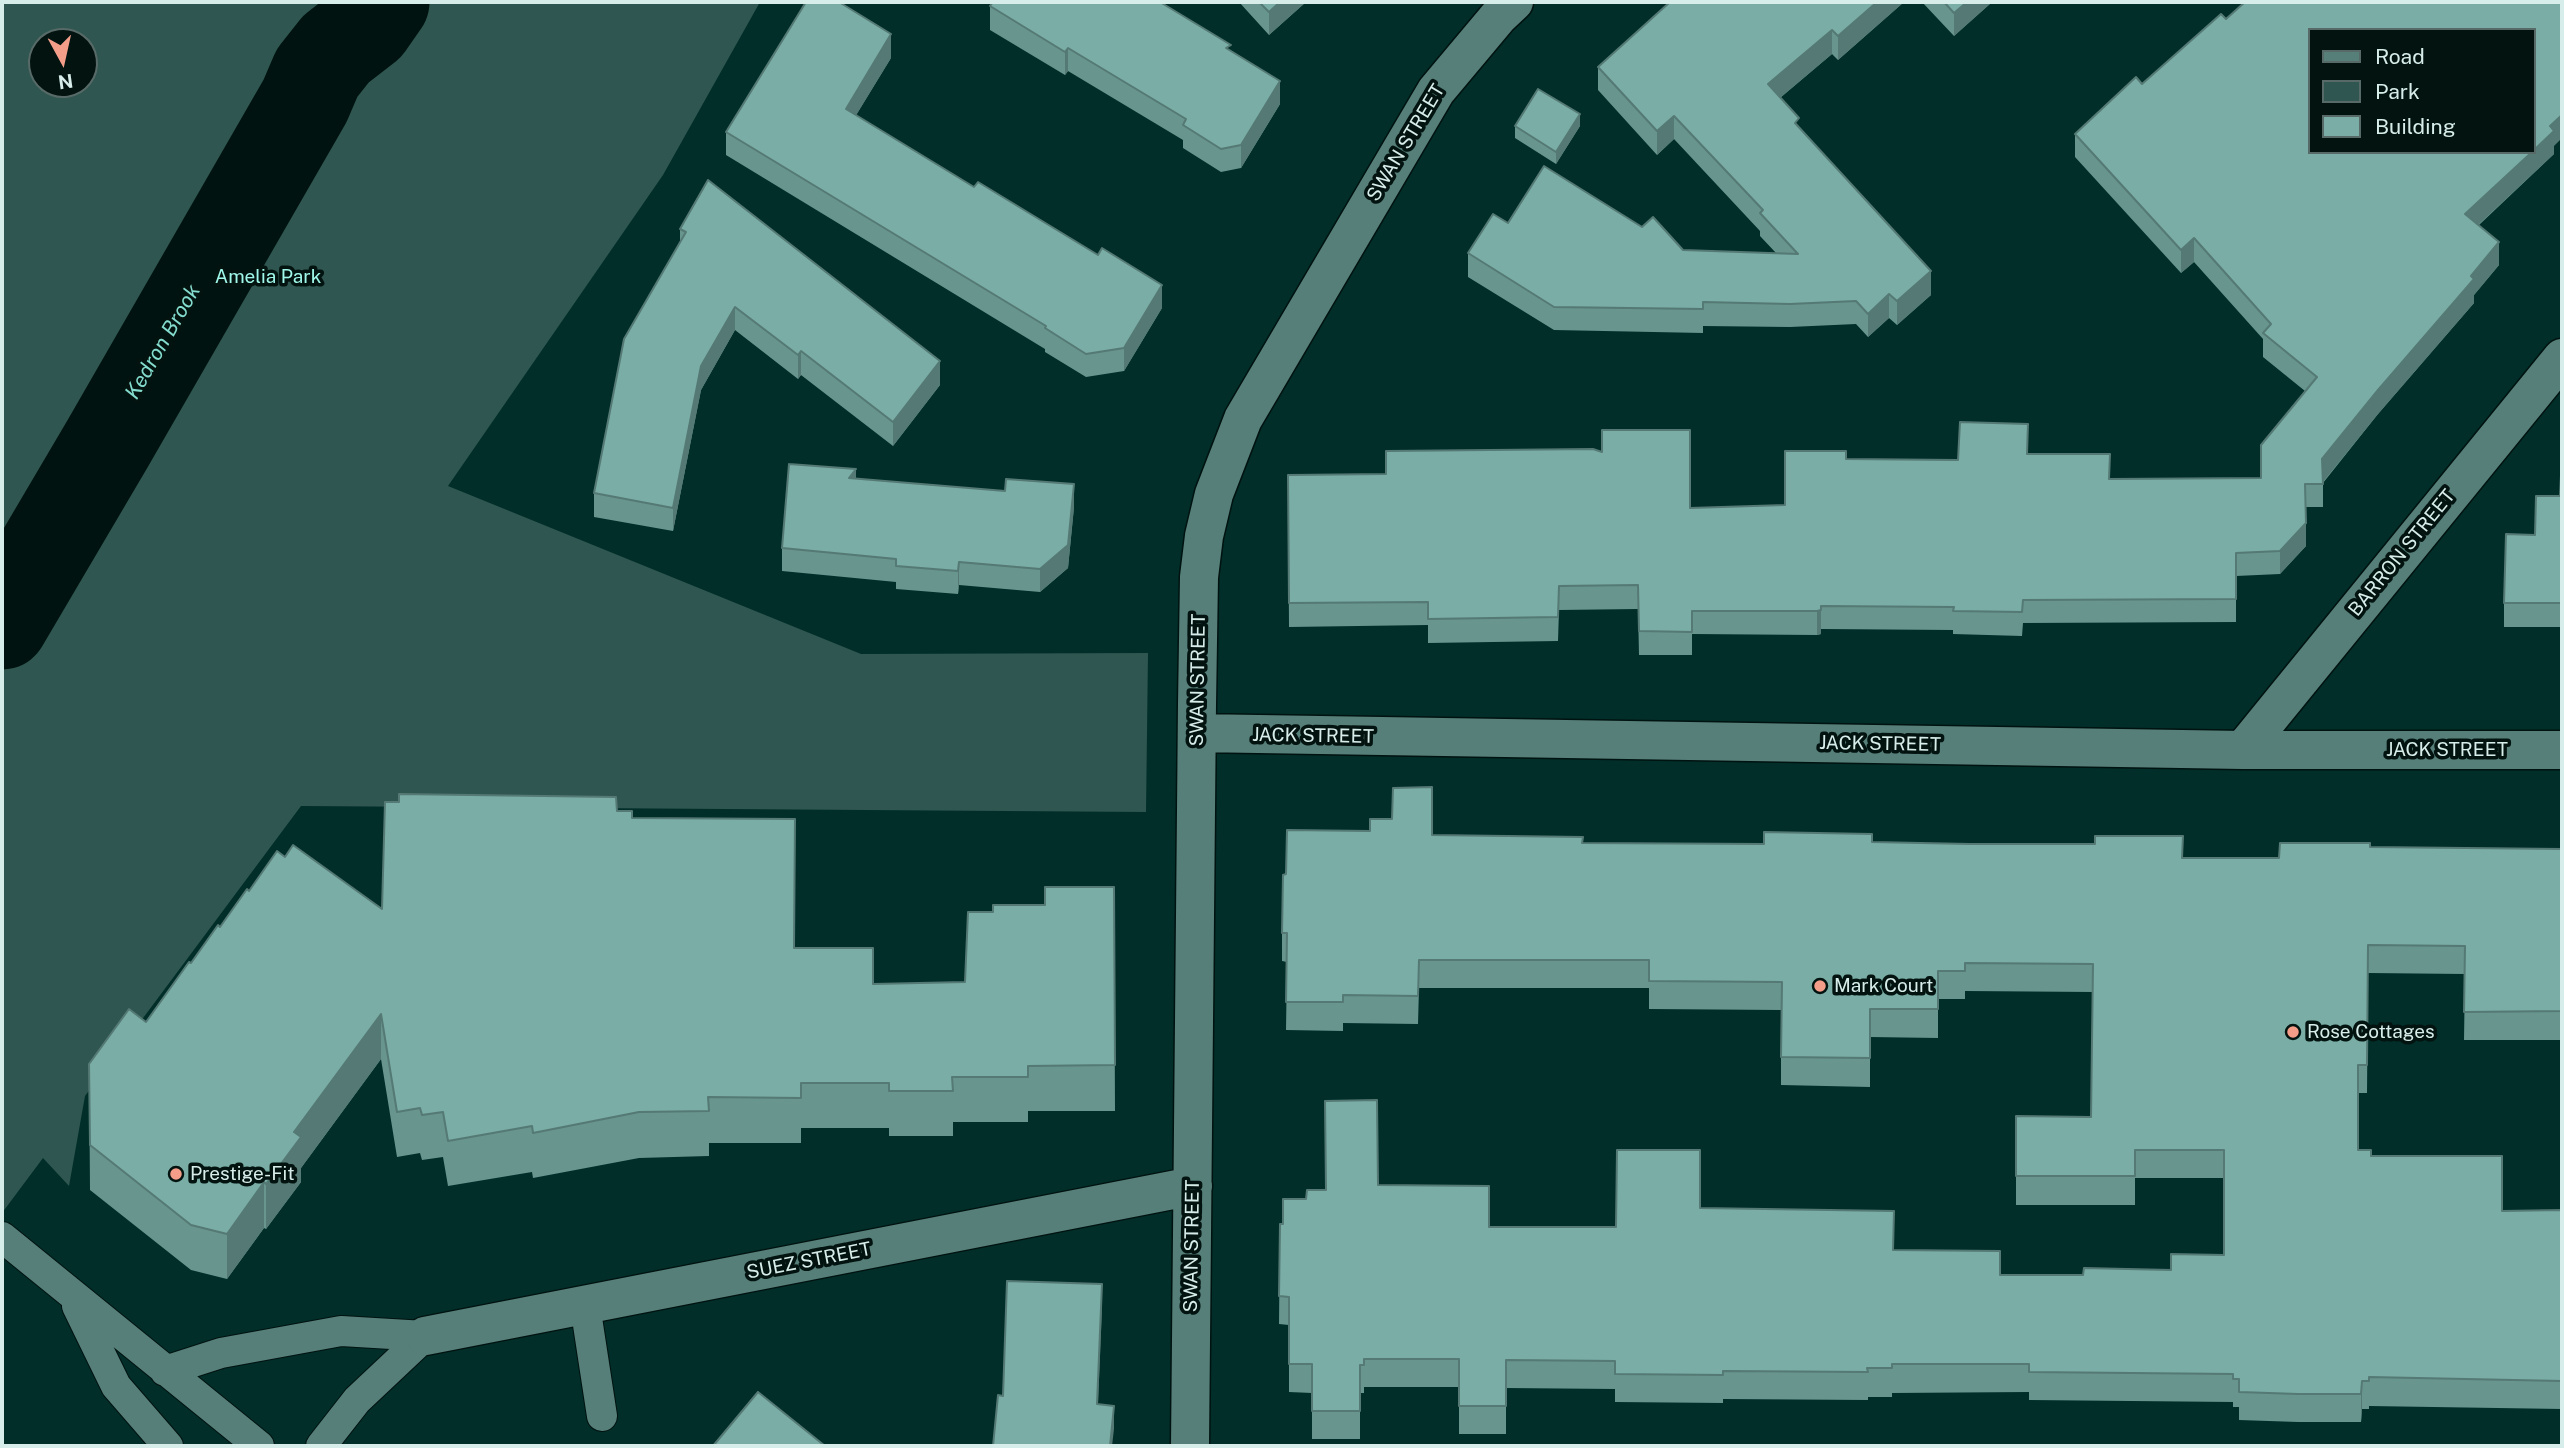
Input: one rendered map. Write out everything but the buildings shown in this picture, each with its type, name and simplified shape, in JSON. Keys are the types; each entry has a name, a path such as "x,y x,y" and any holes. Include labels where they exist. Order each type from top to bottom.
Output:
{"street":[{"name":"SWAN STREET","path":"1190,1446 1199,577 1204,536 1214,494 1243,419 1436,91 1497,17 1514,2"},
{"name":"BARRON STREET","path":"2243,750 2562,358"},
{"name":"JACK STREET","path":"1197,733 2243,750 2562,750"},
{"name":"SUEZ STREET","path":"425,1336 1193,1186"}],"lane":[{"path":"2,1237 259,1446"},
{"path":"73,1296 116,1386 168,1446"},
{"path":"585,1305 603,1416"},
{"path":"165,1371 221,1353 341,1331 425,1336"},
{"path":"321,1446 356,1399 425,1336"}],"green space":[{"name":"Amelia Park","path":"2,2 760,2 663,175 448,486 861,654 1148,653 1146,812 301,806 85,1096 69,1186 43,1158 2,1213"}],"waterway":[{"name":"Kedron Brook","path":"2,623 305,101 317,73 336,49 367,25 383,2"}],"place":[{"name":"Mark Court","path":"1820,986"},
{"name":"Rose Cottages","path":"2293,1032"},
{"name":"Prestige-Fit","path":"176,1174"}]}
